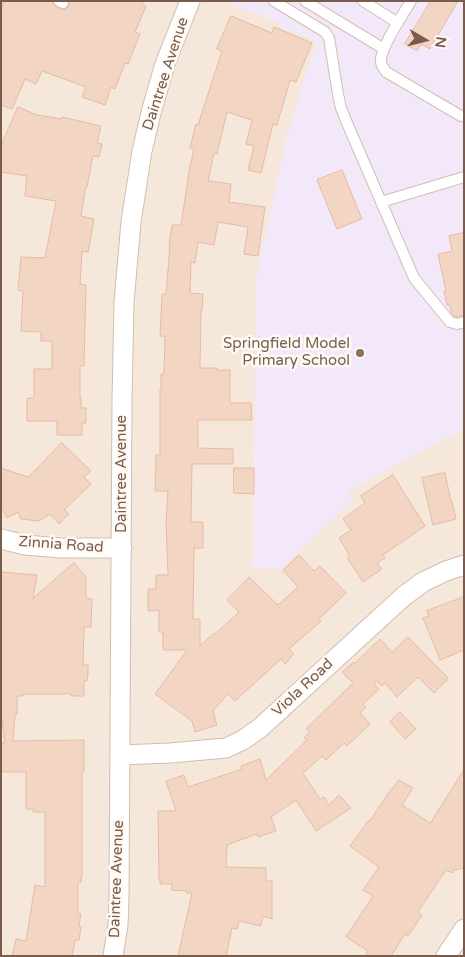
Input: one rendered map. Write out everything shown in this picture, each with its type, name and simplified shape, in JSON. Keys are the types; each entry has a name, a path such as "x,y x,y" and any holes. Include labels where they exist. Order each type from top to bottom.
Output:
{"street":[{"name":"Daintree Avenue","path":"113,956 118,925 119,898 124,318 131,222 142,151 152,109 166,64 190,1"},
{"name":"Zinnia Road","path":"1,539 25,545 61,548 122,548"},
{"name":"Viola Road","path":"121,755 211,750 226,748 243,740 260,728 404,596 423,582 464,565"},
{"path":"446,956 464,929"}],"lane":[{"path":"274,1 325,32 329,38 341,108 414,278 450,322 457,324 464,322"},
{"path":"305,1 384,49"},
{"path":"363,1 398,23"},
{"path":"411,1 381,55 380,64 386,72 461,116"},
{"path":"381,202 464,177"}],"shaded area":[{"path":"1,1 464,1 464,956 1,956"},
{"name":"Springfield Model Primary School","path":"225,1 464,1 464,428 348,492 353,501 281,568 253,568 256,278 287,135 316,41 280,27 281,24"}],"building":[{"path":"5,1 52,1 56,7 63,10 69,6 69,1 143,1 142,5 146,6 135,32 140,34 128,64 125,63 115,89 111,87 105,105 82,97 86,87 42,71 36,84 25,79 12,109 1,105 1,9"},
{"path":"431,1 458,1 430,49 421,44 417,51 405,44"},
{"path":"231,16 272,33 274,27 312,43 296,82 290,80 277,125 273,124 261,173 248,170 254,146 246,144 252,120 227,112 217,154 214,153 208,181 231,184 229,202 265,207 258,256 244,254 248,227 218,222 214,245 198,242 195,263 191,262 190,293 203,294 200,368 230,370 230,403 251,403 252,420 198,420 198,448 233,449 233,464 192,464 191,522 203,522 203,548 194,548 193,619 200,619 200,646 239,612 227,600 249,577 278,605 298,587 283,570 299,555 314,571 320,566 346,593 319,619 321,621 289,649 294,654 285,664 281,659 235,701 228,694 213,711 217,725 195,732 192,721 155,694 187,650 163,650 163,632 159,632 159,610 148,611 148,589 156,589 156,575 168,575 166,522 168,491 155,491 156,455 160,455 161,374 164,374 165,336 160,336 162,294 166,294 172,225 181,225 194,149 190,148 196,124 198,125 222,51 217,49"},
{"path":"18,107 37,115 62,119 62,117 101,126 97,143 102,144 99,157 93,156 81,216 94,219 88,252 82,251 80,284 86,285 84,366 80,366 81,408 86,408 86,423 82,423 82,435 57,435 57,421 27,421 27,398 34,398 34,369 52,369 52,341 41,341 41,332 21,331 23,291 18,290 21,257 45,258 56,201 25,196 27,176 1,172 1,146"},
{"path":"342,170 362,219 337,229 317,180"},
{"path":"464,233 464,315 457,317 451,312 450,305 447,305 438,254 452,251 449,236"},
{"path":"62,443 91,471 84,477 91,484 64,510 69,514 59,524 50,514 39,521 21,519 18,512 7,518 1,507 1,468 28,477"},
{"path":"234,468 254,468 254,494 234,493"},
{"path":"445,473 456,519 433,525 422,478"},
{"path":"393,475 425,526 383,555 385,558 377,563 382,569 363,582 347,558 350,556 339,538 351,530 343,519 365,503 361,496"},
{"path":"74,563 86,577 86,598 92,599 91,627 84,627 83,665 88,665 88,676 87,681 84,681 84,696 71,696 71,694 23,694 23,696 17,696 17,714 15,714 13,741 84,740 84,771 82,771 82,878 81,882 78,882 78,914 81,914 79,940 75,940 72,956 12,956 16,939 26,941 35,885 45,887 45,812 33,812 33,809 26,809 26,772 1,772 1,743 5,743 1,718 1,572 37,575 33,598"},
{"path":"464,597 464,650 440,660 423,618 429,616 427,611"},
{"path":"408,637 448,678 447,680 434,693 418,677 397,697 385,683 382,686 376,681 374,684 379,689 363,704 366,707 360,713 370,724 347,746 344,743 326,760 322,756 303,773 320,799 324,797 329,805 339,795 351,808 316,831 296,800 271,817 276,831 258,837 257,834 227,845 226,867 266,868 266,881 272,881 272,919 263,916 261,926 239,921 237,929 232,928 226,956 178,956 192,893 172,890 172,884 160,884 159,880 158,811 176,811 166,781 184,775 188,787 242,769 241,766 260,759 266,780 307,740 304,738 310,732 306,729 353,683 342,672 355,663 380,639 392,652"},
{"path":"400,712 416,729 405,739 390,722"},
{"path":"464,770 464,868 454,870 452,873 446,870 418,912 422,915 408,936 405,934 391,956 365,956 368,951 346,937 373,896 363,890 379,867 350,846 399,780 413,788 402,805 430,823"}],"place":[{"name":"Springfield Model Primary School","path":"360,353"}]}
